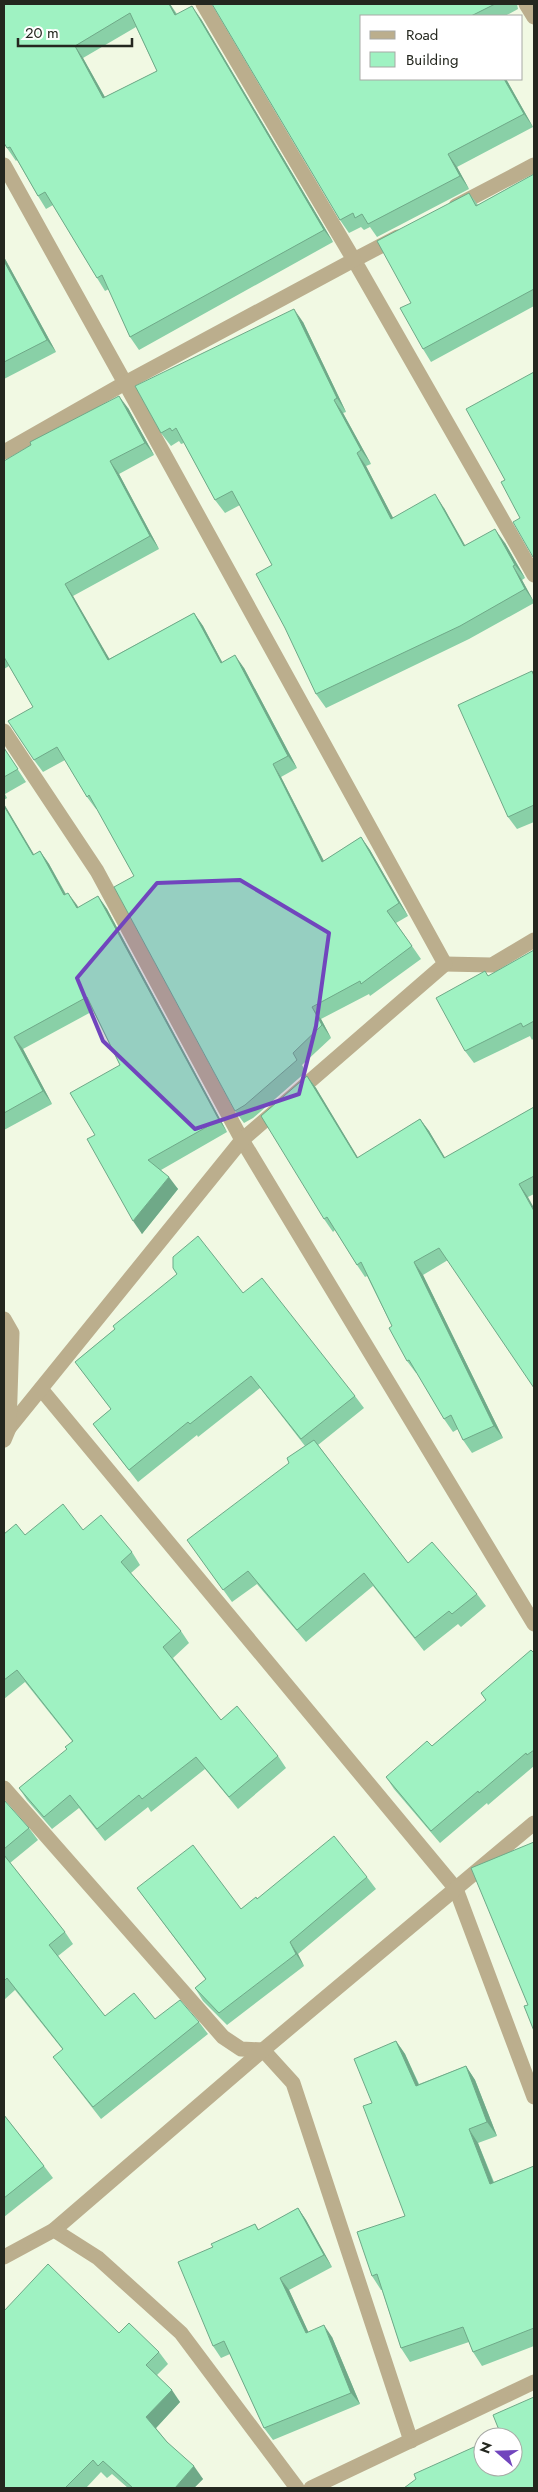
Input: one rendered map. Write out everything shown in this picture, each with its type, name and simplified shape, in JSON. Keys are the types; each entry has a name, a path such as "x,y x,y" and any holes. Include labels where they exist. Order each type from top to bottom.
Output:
{"street":[{"path":"203,4 354,260 534,575"},
{"path":"526,4 534,17"},
{"path":"4,165 445,964"},
{"path":"440,215 534,165"},
{"path":"4,452 124,383 414,228"},
{"path":"4,731 97,871 242,1140 534,1624"},
{"path":"6,1434 242,1140 445,964 492,965 534,940"},
{"path":"4,1319 8,1335 6,1434"},
{"path":"41,1389 456,1889 534,2098"},
{"path":"4,1788 223,2037 241,2049 264,2050 293,2083 411,2441"},
{"path":"4,2258 54,2230 534,1823"},
{"path":"54,2230 98,2258 181,2333 297,2488"},
{"path":"311,2488 534,2382"}],"highlighted area":[{"path":"240,880 329,933 316,1026 299,1094 195,1129 103,1041 77,978 157,883"}],"building":[{"path":"4,4 169,4 175,15 192,6 324,230 130,337 102,275 97,278 45,192 38,196 10,147 7,148 4,143","holes":["130,13 157,71 103,98 75,46"]},
{"path":"212,4 495,4 473,15 360,15 360,80 505,80 524,114 448,154 460,176 368,224 362,214 355,218 353,213 340,220"},
{"path":"534,174 534,289 423,349 400,308 411,303 377,241 469,193 476,206"},
{"path":"4,261 47,340 4,362"},
{"path":"294,309 337,398 334,400 361,450 357,453 391,519 435,494 464,546 495,529 515,565 513,566 525,589 460,626 316,694 285,628 256,574 272,565 232,491 215,500 176,428 172,431 170,428 161,433 135,386"},
{"path":"534,372 533,557 513,522 520,518 501,482 505,480 466,409"},
{"path":"119,396 145,443 110,461 150,536 65,584 108,660 194,613 221,663 235,655 288,756 273,764 322,862 361,837 399,903 387,911 412,946 361,984 360,981 312,1007 322,1025 293,1053 297,1060 245,1105 235,1111 114,887 134,876 89,795 87,797 57,747 34,760 8,721 33,707 4,657 4,461 31,445 30,442"},
{"path":"532,671 534,676 534,805 508,817 458,705"},
{"path":"4,748 18,769 4,777"},
{"path":"4,806 33,855 40,851 64,895 68,893 77,908 98,896 219,1120 148,1160 169,1177 133,1221 87,1139 95,1135 70,1093 120,1065 87,997 14,1037 43,1091 4,1113"},
{"path":"534,950 534,1021 523,1027 521,1023 465,1051 436,998 485,971 488,976"},
{"path":"307,1076 357,1158 420,1119 444,1158 534,1107 534,1176 519,1184 534,1211 534,1388 439,1248 414,1262 494,1426 463,1440 451,1415 444,1419 409,1360 407,1361 389,1328 392,1326 361,1262 357,1265 327,1217 324,1219 261,1116"},
{"path":"198,1236 243,1293 262,1278 355,1396 301,1439 251,1376 190,1424 188,1422 129,1470 93,1424 111,1409 75,1362 115,1329 113,1326 177,1274 173,1268 173,1257"},
{"path":"314,1440 408,1563 432,1542 477,1594 452,1614 449,1611 415,1638 364,1573 297,1630 248,1571 223,1590 187,1540 289,1463 287,1458"},
{"path":"63,1504 83,1530 101,1515 132,1552 121,1562 181,1631 163,1647 221,1720 237,1706 278,1756 229,1797 196,1757 142,1799 139,1795 97,1829 70,1795 44,1817 19,1788 67,1749 65,1747 73,1741 17,1670 4,1680 4,1534 16,1524 25,1535"},
{"path":"531,1650 534,1653 534,1750 527,1755 526,1753 431,1831 386,1777 427,1741 432,1746 486,1700 481,1693"},
{"path":"4,1800 29,1828 4,1849"},
{"path":"334,1836 367,1877 290,1942 296,1954 219,2013 195,1988 206,1979 137,1888 193,1845 241,1909 256,1897 257,1899"},
{"path":"534,1842 534,2031 524,2006 528,2005 471,1868"},
{"path":"4,1855 65,1932 49,1945 105,2016 134,1993 155,2019 180,2000 199,2022 93,2107 53,2057 63,2049 7,1978 4,1981"},
{"path":"396,2041 416,2086 466,2066 487,2122 469,2129 490,2184 534,2166 534,2328 473,2352 463,2327 401,2348 377,2274 372,2276 357,2232 405,2216 363,2106 372,2103 354,2059"},
{"path":"4,2115 44,2166 4,2198"},
{"path":"298,2208 324,2255 280,2278 306,2333 324,2325 351,2393 264,2428 224,2341 213,2346 178,2262 213,2247 211,2244 255,2224 258,2230"},
{"path":"48,2264 119,2333 129,2323 159,2352 146,2365 172,2390 146,2417 167,2442 194,2466 175,2488 133,2488 103,2461 98,2466 93,2460 65,2488 4,2488 4,2311"},
{"path":"534,2397 534,2488 404,2488 416,2479 414,2474 473,2447 473,2477 523,2477 523,2427 498,2427 493,2415"}]}
